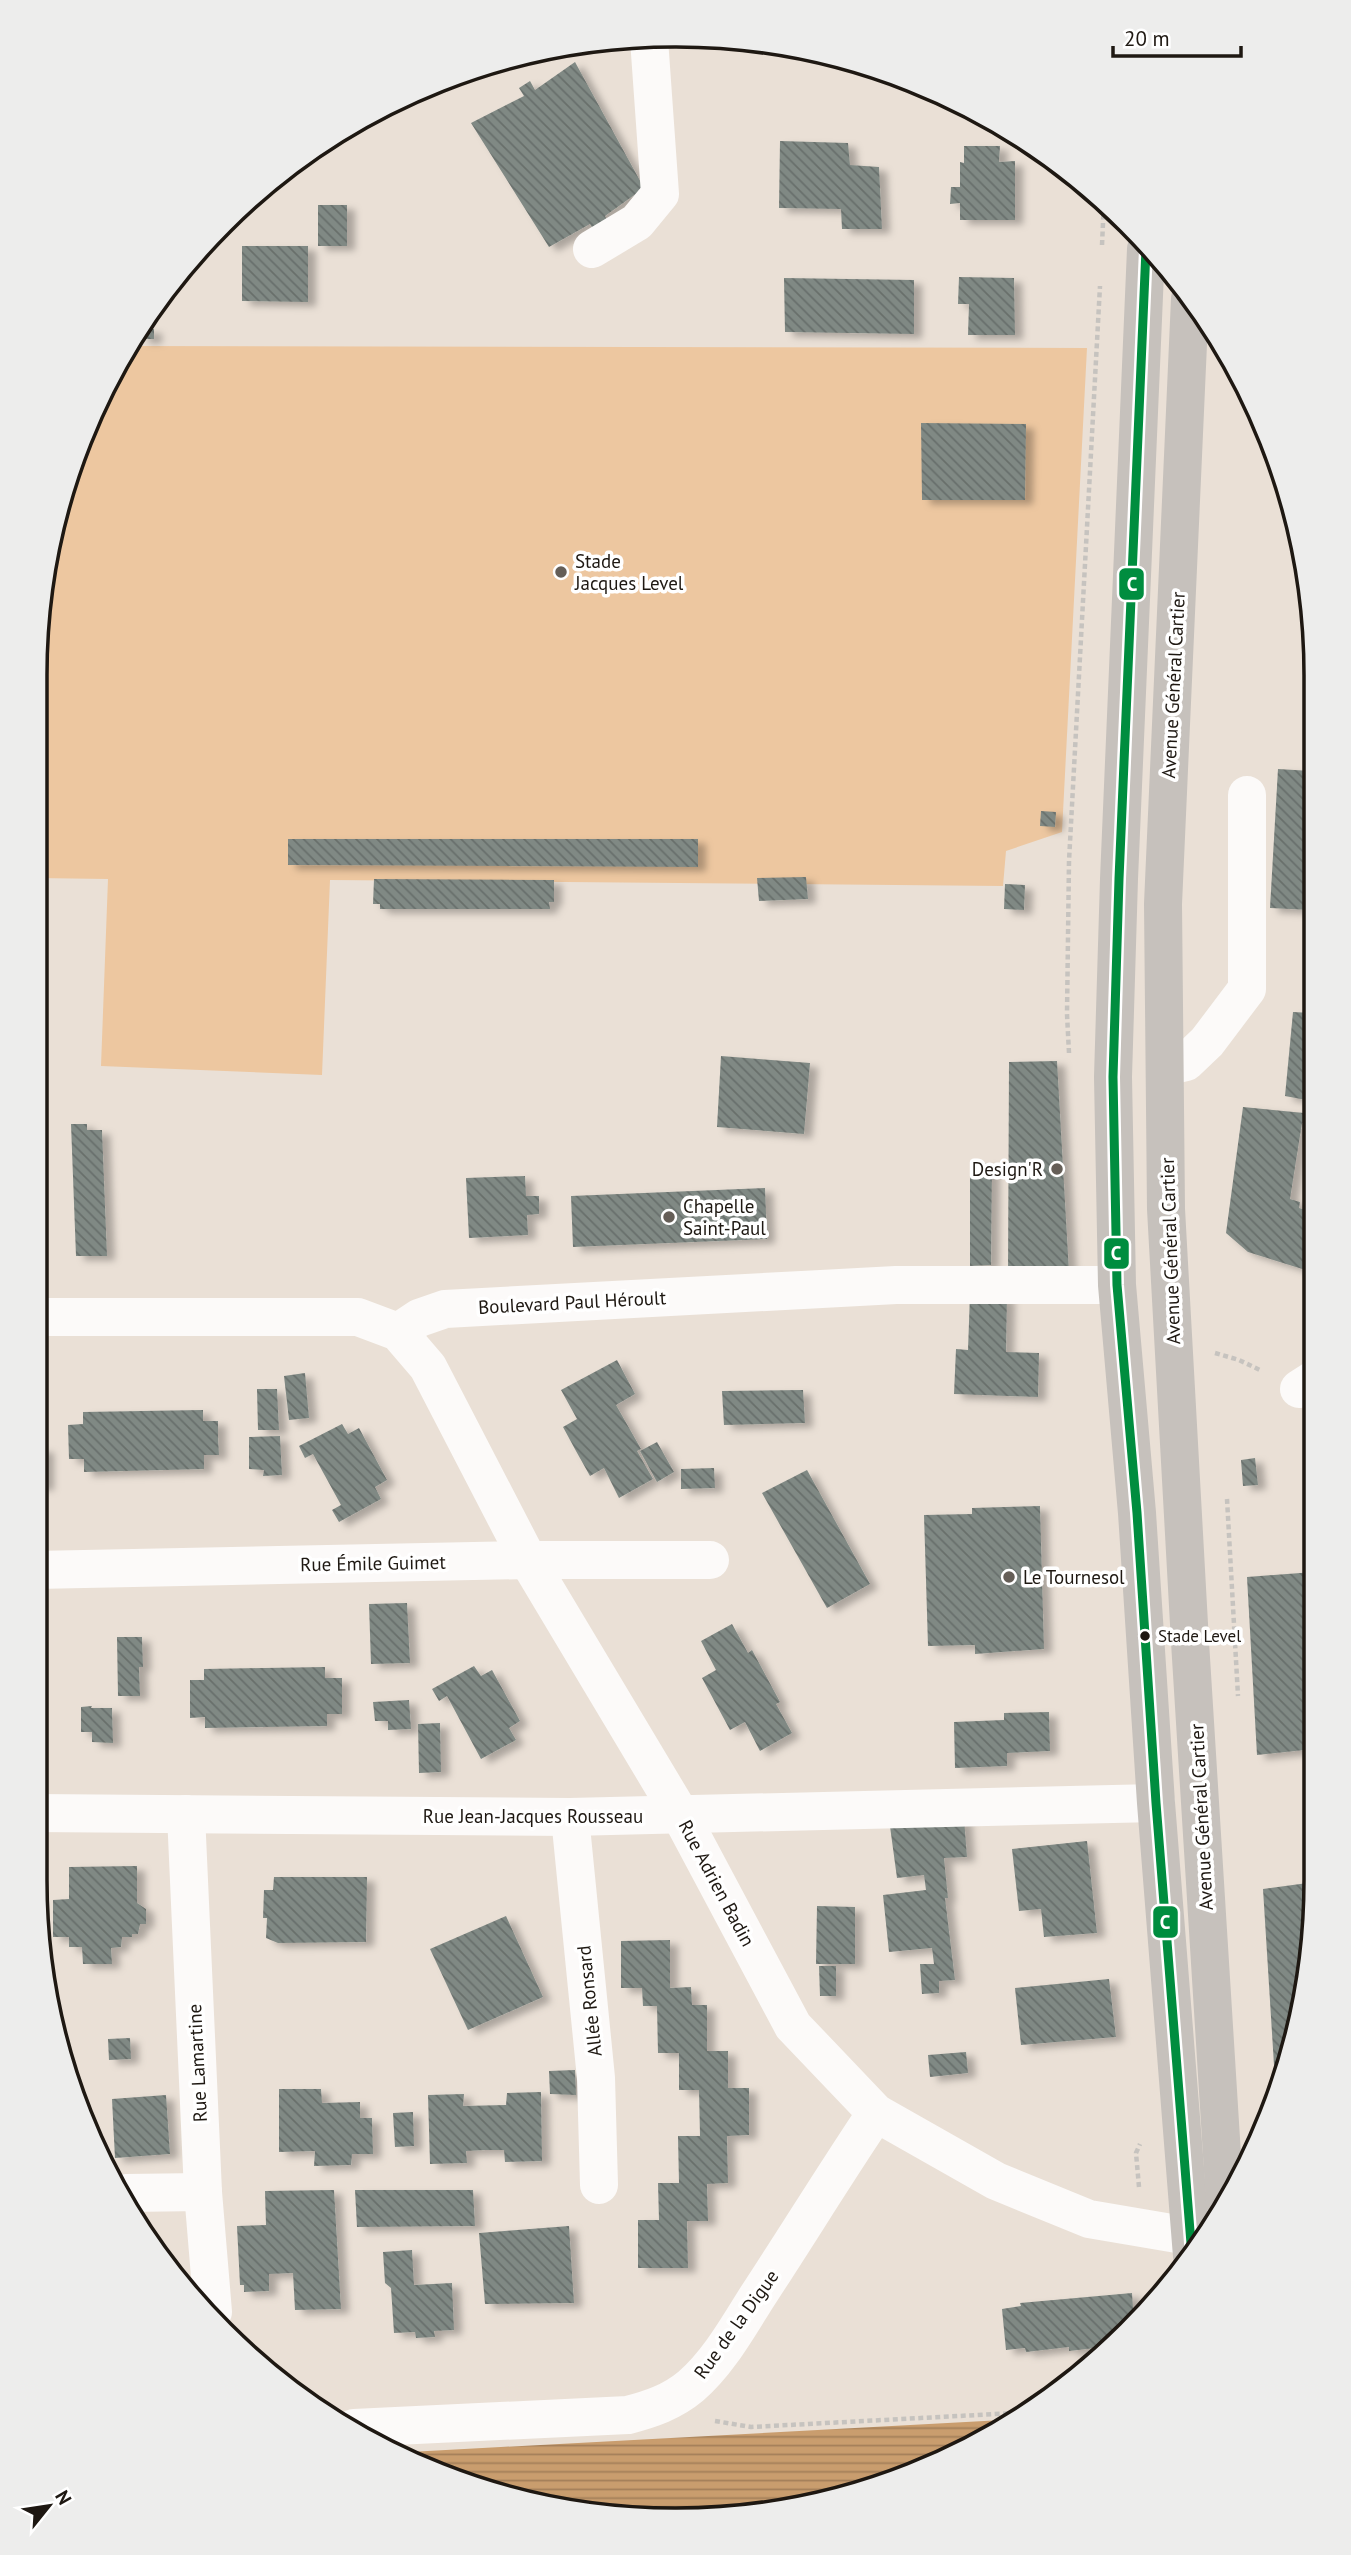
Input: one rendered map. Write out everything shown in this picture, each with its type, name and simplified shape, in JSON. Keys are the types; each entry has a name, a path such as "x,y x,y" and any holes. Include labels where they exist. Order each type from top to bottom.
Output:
{"main road":[{"path":"1146,258 1113,1077 1117,1284 1137,1513 1156,1803 1194,2234"},
{"name":"Avenue Général Cartier","path":"1189,314 1163,904 1166,1209 1224,2186"}],"street":[{"path":"592,250 637,222 660,194 650,48"},
{"path":"1164,1067 1186,1062 1207,1042 1247,989 1247,795"},
{"name":"Boulevard Paul Héroult","path":"398,1332 419,1318 445,1309 896,1285 1117,1284"},
{"path":"47,1317 358,1317 398,1332"},
{"name":"Rue Adrien Badin","path":"398,1332 428,1367 527,1560 680,1814 793,2026 876,2113 996,2181 1089,2219 1189,2241"},
{"name":"Rue Émile Guimet","path":"47,1570 527,1560 710,1560"},
{"name":"Rue Jean-Jacques Rousseau","path":"47,1813 570,1817 1156,1803"},
{"name":"Rue Lamartine","path":"186,1814 203,2192 212,2304"},
{"name":"Allée Ronsard","path":"570,1817 596,2078 599,2185"},
{"name":"Rue de la Digue","path":"367,2427 628,2414 654,2408 666,2402 690,2387 708,2368 876,2113"},
{"path":"130,2193 203,2192"}],"path":[{"path":"1213,1365 1211,1352 1304,1384"},
{"path":"1225,1487 1239,1708"},
{"path":"666,2402 704,2419 751,2427 1007,2413"}],"shaded area":[{"name":"Stade Jacques Level","path":"140,346 1087,348 1062,832 1006,851 1003,886 330,880 322,1075 101,1066 108,879 47,878 49,634 59,553 81,474 112,398"},
{"path":"996,2420 916,2460 838,2486 798,2496 717,2506 634,2506 553,2496 474,2474 417,2452"}],"building":[{"path":"575,62 644,188 605,216 609,224 595,232 590,224 549,247 471,123 524,96 519,88 530,81 535,90"},
{"path":"780,141 848,143 850,165 879,167 882,229 842,229 841,209 779,208"},
{"path":"964,146 1000,146 999,162 1015,161 1015,220 960,220 960,203 950,204 951,187 960,187 960,162 964,163"},
{"path":"318,205 347,205 347,246 318,246"},
{"path":"242,246 308,246 308,302 242,301"},
{"path":"959,277 1014,278 1015,335 968,335 969,304 958,304"},
{"path":"784,278 914,280 914,334 785,332"},
{"path":"151,329 154,329 154,339 145,339"},
{"path":"921,423 1026,424 1025,500 922,500"},
{"path":"1278,769 1304,771 1304,910 1270,908"},
{"path":"1041,811 1056,812 1055,827 1040,826"},
{"path":"288,839 698,839 698,867 288,865"},
{"path":"806,877 808,899 759,901 757,878"},
{"path":"374,879 554,880 554,902 549,902 550,909 380,909 380,904 373,904"},
{"path":"1005,884 1025,885 1024,910 1004,909"},
{"path":"1293,1012 1304,1013 1304,1100 1285,1096"},
{"path":"721,1056 810,1063 804,1134 717,1127"},
{"path":"1057,1061 1069,1272 1008,1274 1009,1062"},
{"path":"1243,1107 1304,1113 1290,1199 1300,1202 1299,1208 1304,1210 1304,1270 1248,1252 1226,1233"},
{"path":"71,1124 87,1124 87,1130 102,1130 107,1256 76,1256"},
{"path":"992,1163 991,1265 970,1266 970,1164"},
{"path":"525,1176 526,1196 539,1196 539,1214 527,1215 528,1235 469,1238 466,1178"},
{"name":"Chapelle Saint-Paul","path":"765,1188 767,1239 573,1247 571,1196"},
{"path":"970,1294 1007,1296 1006,1352 1039,1353 1038,1397 954,1394 956,1349 968,1350"},
{"path":"617,1360 635,1394 616,1405 641,1449 637,1451 653,1479 619,1498 604,1468 590,1476 563,1427 577,1419 561,1390"},
{"path":"305,1373 309,1418 289,1420 284,1376"},
{"path":"257,1389 277,1389 279,1430 258,1430"},
{"path":"803,1390 805,1423 724,1425 722,1391"},
{"path":"203,1410 203,1421 218,1421 219,1455 204,1455 204,1469 84,1472 84,1459 69,1459 68,1425 83,1424 83,1412"},
{"path":"342,1424 348,1434 359,1428 387,1480 375,1487 381,1499 339,1522 332,1510 341,1505 313,1454 305,1458 299,1446"},
{"path":"280,1436 282,1475 263,1476 264,1470 249,1469 249,1437"},
{"path":"657,1442 674,1472 657,1482 640,1451"},
{"path":"1255,1458 1258,1485 1243,1486 1241,1460"},
{"path":"714,1468 715,1488 681,1489 681,1469"},
{"path":"807,1470 870,1584 827,1608 762,1493"},
{"path":"1040,1506 1044,1649 975,1654 975,1645 928,1646 924,1515 972,1514 972,1508"},
{"path":"1304,1573 1304,1750 1257,1755 1247,1577"},
{"path":"407,1603 410,1663 371,1664 369,1604"},
{"path":"732,1624 748,1653 752,1650 780,1702 776,1704 792,1733 760,1751 745,1722 730,1730 702,1678 716,1670 701,1641"},
{"path":"117,1637 142,1637 140,1696 118,1696"},
{"path":"474,1666 481,1676 492,1670 520,1721 509,1728 516,1740 481,1759 447,1696 439,1701 432,1689"},
{"path":"325,1667 325,1678 342,1678 342,1714 327,1714 327,1726 205,1728 205,1717 190,1718 190,1680 204,1680 204,1669"},
{"path":"409,1700 411,1729 388,1730 388,1721 375,1721 373,1702"},
{"path":"92,1706 91,1708 112,1708 113,1743 92,1742 92,1732 81,1732 81,1707"},
{"path":"1049,1712 1050,1751 1007,1753 1007,1766 955,1768 954,1722 1004,1720 1004,1713"},
{"path":"440,1723 441,1772 419,1773 418,1724"},
{"path":"964,1818 967,1857 944,1858 948,1898 945,1898 955,1980 939,1981 939,1993 922,1994 920,1964 934,1964 932,1948 889,1952 883,1895 926,1890 924,1875 897,1878 889,1819"},
{"path":"1087,1841 1097,1933 1044,1937 1041,1909 1019,1911 1012,1849"},
{"path":"137,1866 137,1903 146,1909 146,1924 140,1924 138,1934 122,1937 121,1947 111,1948 112,1964 83,1964 82,1947 69,1947 69,1937 53,1937 53,1900 69,1899 69,1867"},
{"path":"274,1877 367,1877 366,1942 278,1943 266,1938 267,1918 263,1918 264,1890 273,1890"},
{"path":"1304,1884 1292,2002 1274,2065 1263,1889"},
{"path":"817,1906 855,1907 855,1964 816,1964"},
{"path":"506,1916 543,1997 468,2030 430,1949"},
{"path":"670,1940 670,1988 691,1987 692,2005 707,2005 707,2051 728,2051 728,2088 749,2088 749,2135 727,2136 728,2183 707,2184 708,2221 687,2221 688,2268 638,2268 638,2220 659,2220 658,2183 679,2183 678,2136 700,2136 699,2090 679,2090 679,2053 658,2053 657,2006 643,2006 642,1988 621,1988 621,1941"},
{"path":"819,1966 836,1966 836,1996 820,1996"},
{"path":"1109,1979 1116,2037 1021,2045 1015,1988"},
{"path":"130,2038 131,2059 109,2060 108,2039"},
{"path":"966,2052 968,2073 930,2077 928,2055"},
{"path":"575,2070 576,2095 550,2094 549,2071"},
{"path":"279,2089 321,2089 322,2103 360,2102 360,2118 372,2118 373,2154 352,2154 351,2165 314,2166 315,2151 279,2152"},
{"path":"541,2092 542,2161 505,2162 504,2150 485,2150 466,2151 467,2163 430,2164 428,2095 464,2094 463,2106 506,2105 507,2093"},
{"path":"166,2095 170,2154 115,2158 112,2099"},
{"path":"413,2112 414,2146 395,2147 393,2113"},
{"path":"334,2190 341,2309 295,2310 293,2273 269,2274 269,2291 244,2292 244,2285 240,2285 237,2226 266,2225 265,2191"},
{"path":"355,2190 473,2190 475,2226 357,2227"},
{"path":"569,2226 574,2303 485,2304 479,2233"},
{"path":"412,2250 414,2285 452,2283 454,2330 434,2331 435,2337 416,2338 415,2332 394,2333 391,2288 385,2283 383,2252"},
{"path":"1132,2293 1133,2310 1094,2348 1069,2351 1069,2347 1026,2352 1025,2348 1006,2350 1002,2309 1021,2306 1020,2303"}],"transit line":[{"name":"C","path":"1146,258 1113,1077 1117,1285 1137,1513 1156,1803 1191,2239"}],"place":[{"name":"Stade Jacques Level","path":"561,572"},
{"name":"Design'R","path":"1057,1169"},
{"name":"Chapelle Saint-Paul","path":"669,1217"},
{"name":"Le Tournesol","path":"1009,1577"},
{"name":"Stade Level","path":"1145,1636"}]}
